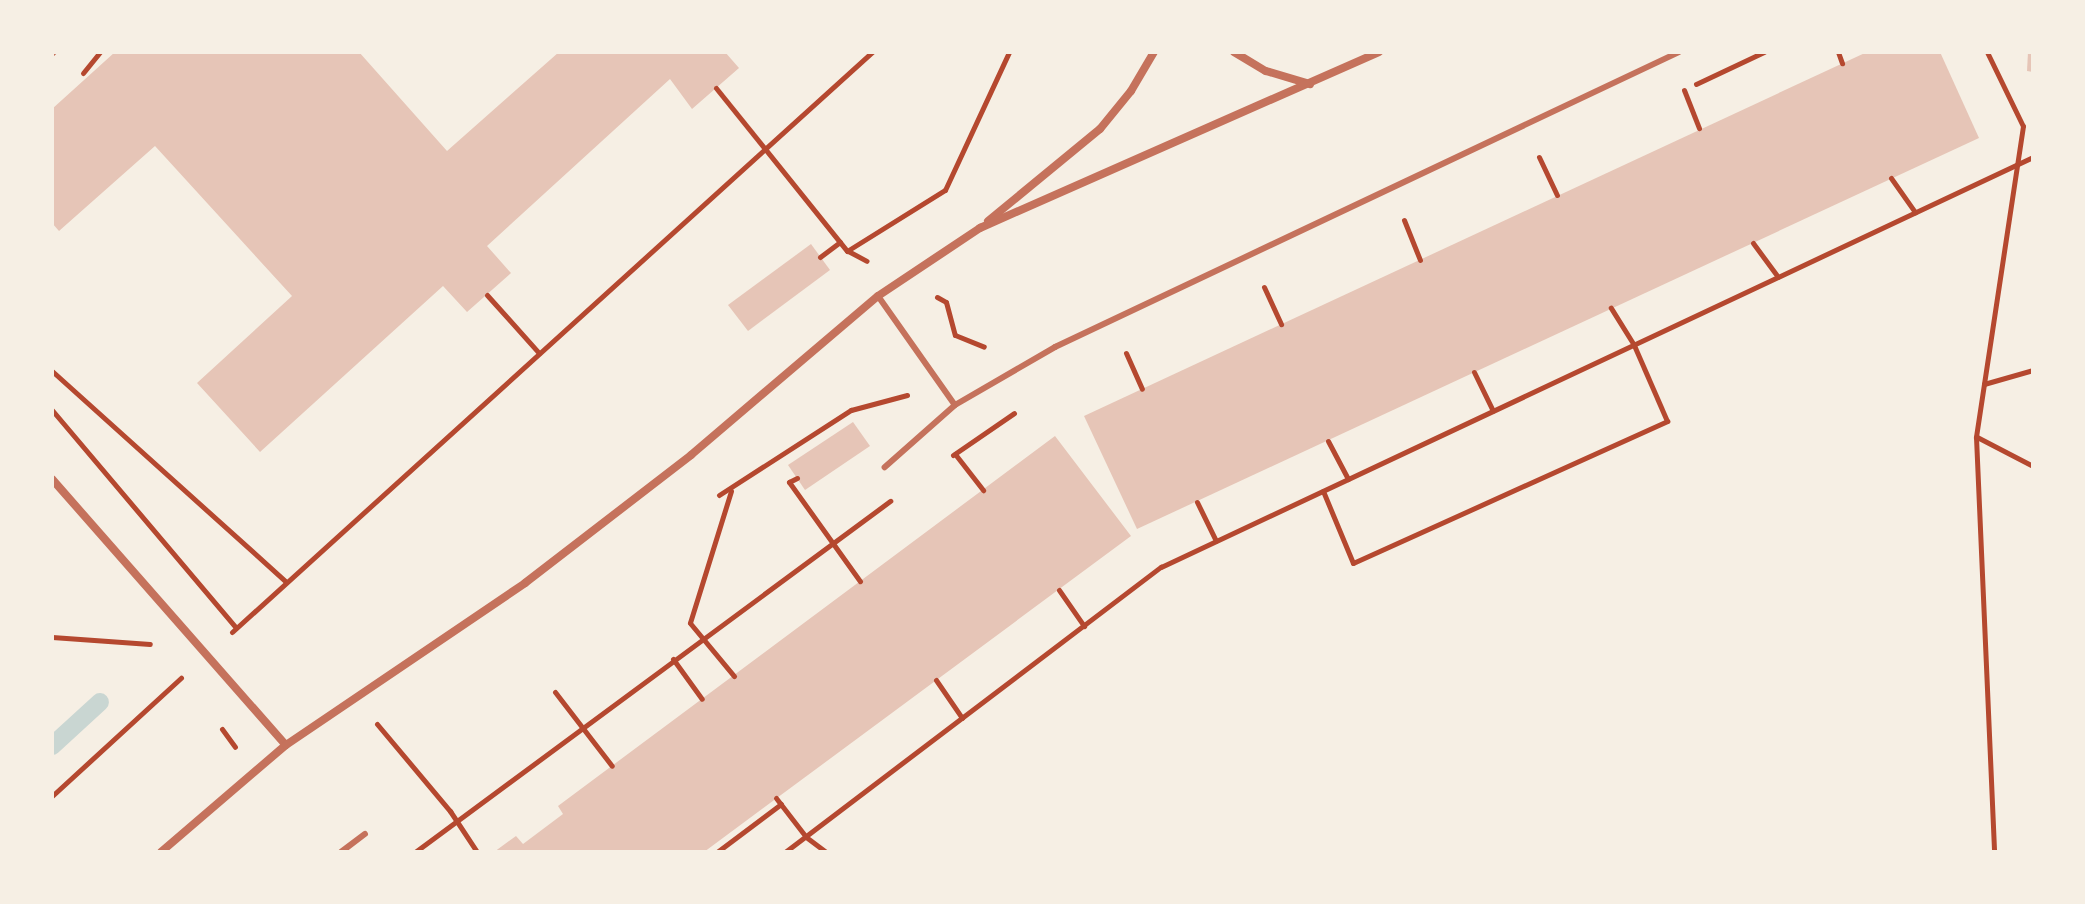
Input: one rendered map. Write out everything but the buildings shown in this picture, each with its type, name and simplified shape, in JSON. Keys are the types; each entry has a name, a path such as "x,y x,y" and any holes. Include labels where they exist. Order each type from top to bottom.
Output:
{"street":[{"path":"167,850 286,745 525,583 691,455 878,296 980,228 1100,129 1131,91 1154,52"},
{"path":"1234,52 1266,71 1310,84"},
{"path":"980,228 1379,52"},
{"path":"52,479 286,745"}],"lane":[{"path":"885,467 955,405 1055,347 1679,52"},
{"path":"878,296 955,405"},
{"path":"341,852 365,834"}],"path":[{"path":"94,57 100,52"},
{"path":"52,410 239,626 872,52"},
{"path":"716,88 766,146 847,251 945,190 1009,52"},
{"path":"1670,96 1764,52"},
{"path":"1838,52 1842,63"},
{"path":"1987,52 2023,126 1976,437 1994,852"},
{"path":"1684,90 1699,128"},
{"path":"1526,164 1552,151"},
{"path":"1539,157 1557,195"},
{"path":"785,852 1161,567 2033,157"},
{"path":"1891,178 1915,212"},
{"path":"1390,227 1417,214"},
{"path":"1404,220 1420,260"},
{"path":"820,257 840,242"},
{"path":"1753,243 1778,277"},
{"path":"1250,293 1278,280"},
{"path":"1264,287 1281,324"},
{"path":"487,295 539,353"},
{"path":"1323,491 1353,563 1667,421 1634,345 1611,308"},
{"path":"1113,358 1140,346"},
{"path":"1126,353 1142,389"},
{"path":"1984,384 2033,370"},
{"path":"52,371 286,582"},
{"path":"1474,372 1493,411"},
{"path":"719,495 851,410 923,390"},
{"path":"955,405 955,454 983,490"},
{"path":"943,463 1023,407"},
{"path":"1976,437 2033,466"},
{"path":"1328,441 1348,479"},
{"path":"797,478 789,482 860,581"},
{"path":"732,489 690,623 705,635 734,676"},
{"path":"415,852 582,725 894,499"},
{"path":"1197,502 1216,541"},
{"path":"1059,590 1084,626"},
{"path":"52,637 101,636 154,645"},
{"path":"673,659 702,699"},
{"path":"936,680 962,718"},
{"path":"52,796 175,684"},
{"path":"555,692 612,766"},
{"path":"377,724 456,821 477,852"},
{"path":"717,852 778,801 806,837 826,852"}],"waterway":[{"path":"52,746 100,702"}]}
